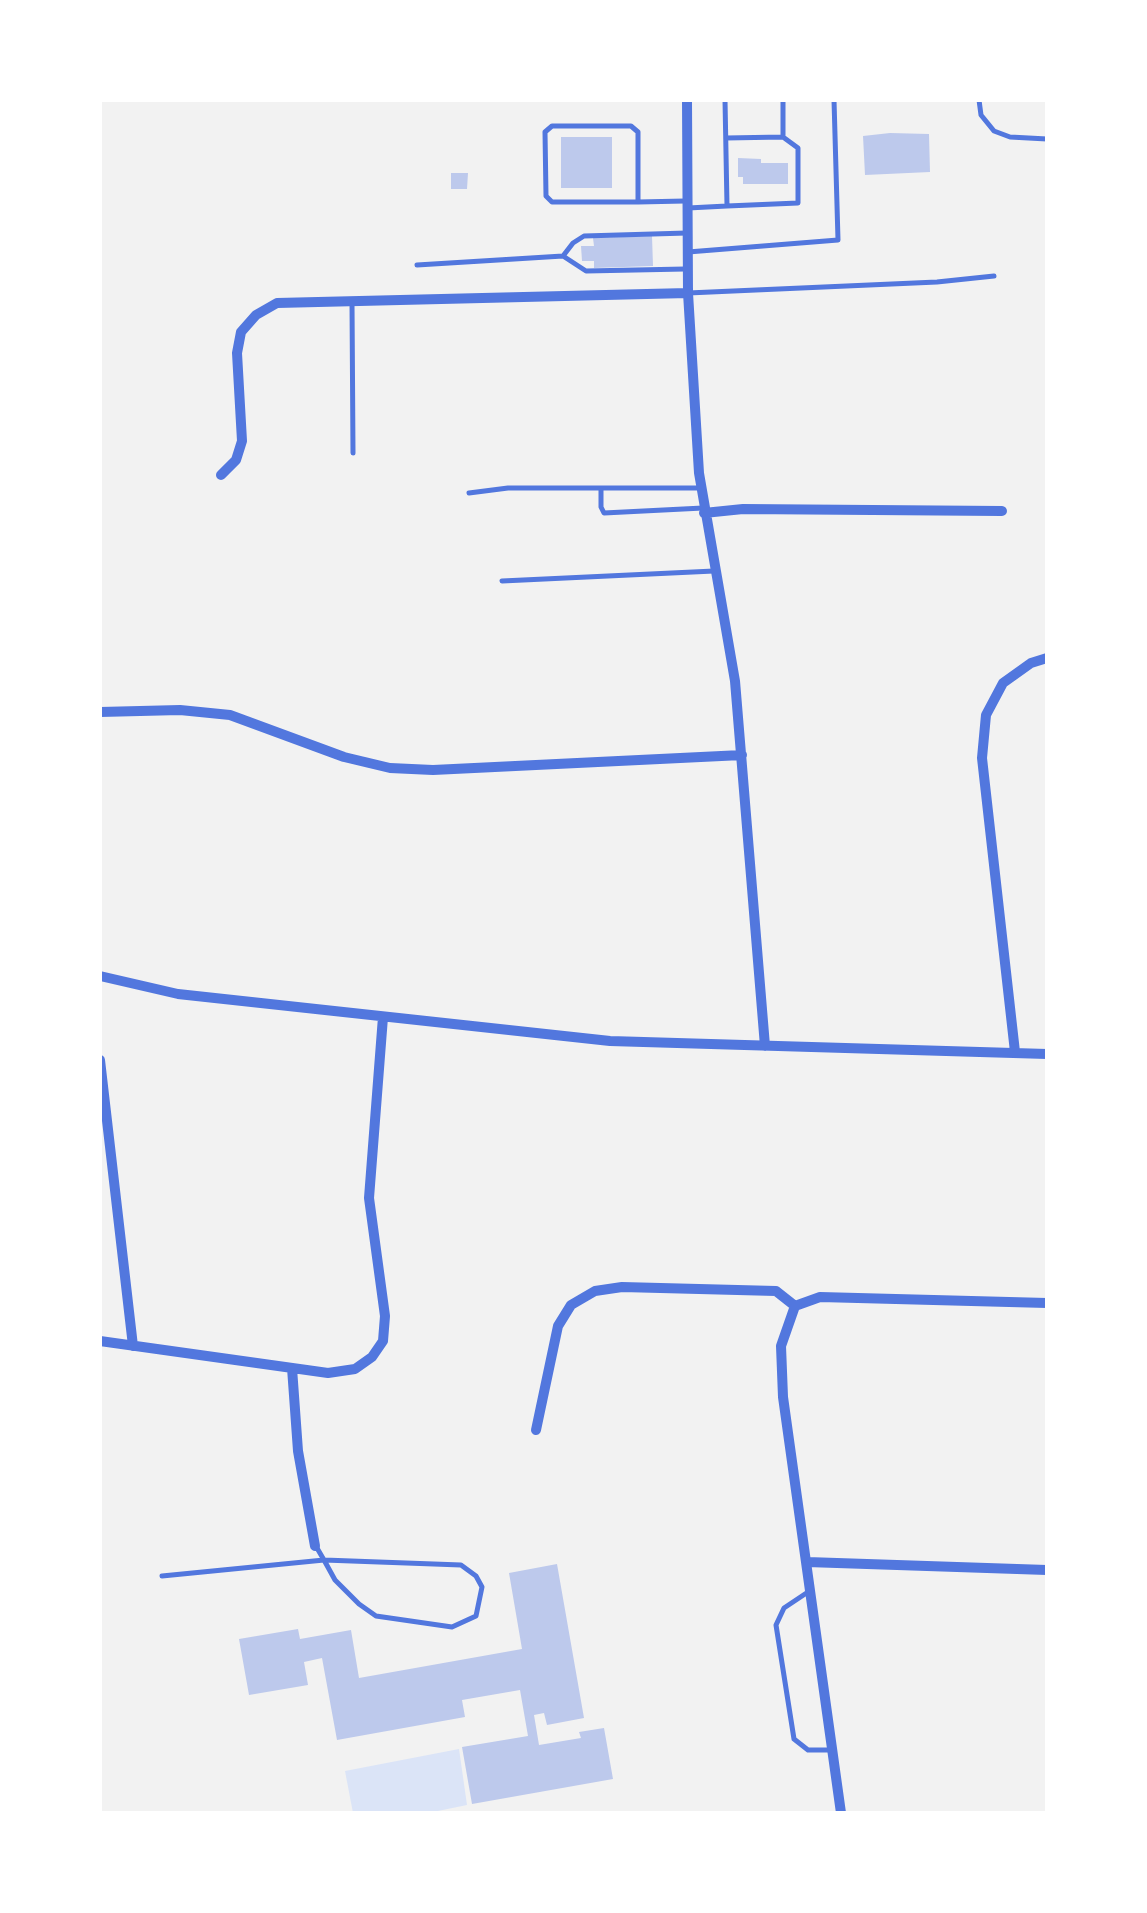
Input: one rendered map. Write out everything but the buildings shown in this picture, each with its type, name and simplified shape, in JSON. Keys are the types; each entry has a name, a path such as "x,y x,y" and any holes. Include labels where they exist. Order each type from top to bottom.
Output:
{"street":[{"path":"687,100 688,293 701,488 735,681 765,1046"},
{"path":"221,475 236,460 242,441 237,353 242,332 256,315 278,304 688,293"},
{"path":"703,510 1002,511"},
{"path":"1014,1052 984,744 986,716 1002,684 1031,662 1047,658"},
{"path":"100,712 180,710 230,715 344,757 390,768 434,770 742,755"},
{"path":"100,976 178,994 610,1041 1047,1054"},
{"path":"100,1342 328,1374 355,1369 372,1357 383,1340 385,1316 369,1198 382,1018"},
{"path":"100,1060 133,1346"},
{"path":"536,1430 558,1326 571,1305 595,1291 622,1287 776,1291 795,1306"},
{"path":"841,1813 783,1397 780,1346 795,1306 820,1297 1047,1303"},
{"path":"292,1368 298,1451 316,1546"},
{"path":"807,1562 1047,1570"}],"lane":[{"path":"725,100 726,206"},
{"path":"783,100 783,137"},
{"path":"688,252 838,240 834,100"},
{"path":"978,100 981,115 994,132 1047,139"},
{"path":"638,202 638,132 632,126 552,126 545,132 546,196 552,202 726,206 798,203 798,148 783,137 726,138"},
{"path":"563,256 573,242 584,236 688,233"},
{"path":"418,264 563,256 586,272 688,269"},
{"path":"688,293 994,276"},
{"path":"352,300 353,452"},
{"path":"469,494 508,488 701,488"},
{"path":"600,488 600,507 604,513 703,510"},
{"path":"502,581 714,570"},
{"path":"162,1576 324,1560 461,1565 482,1586 476,1616 452,1627 396,1622 376,1616 336,1580 324,1560 316,1546"},
{"path":"811,1590 784,1608 776,1624 794,1739 808,1750 832,1750"}],"shaded area":[{"path":"459,1749 467,1805 428,1813 353,1813 345,1771"}]}
